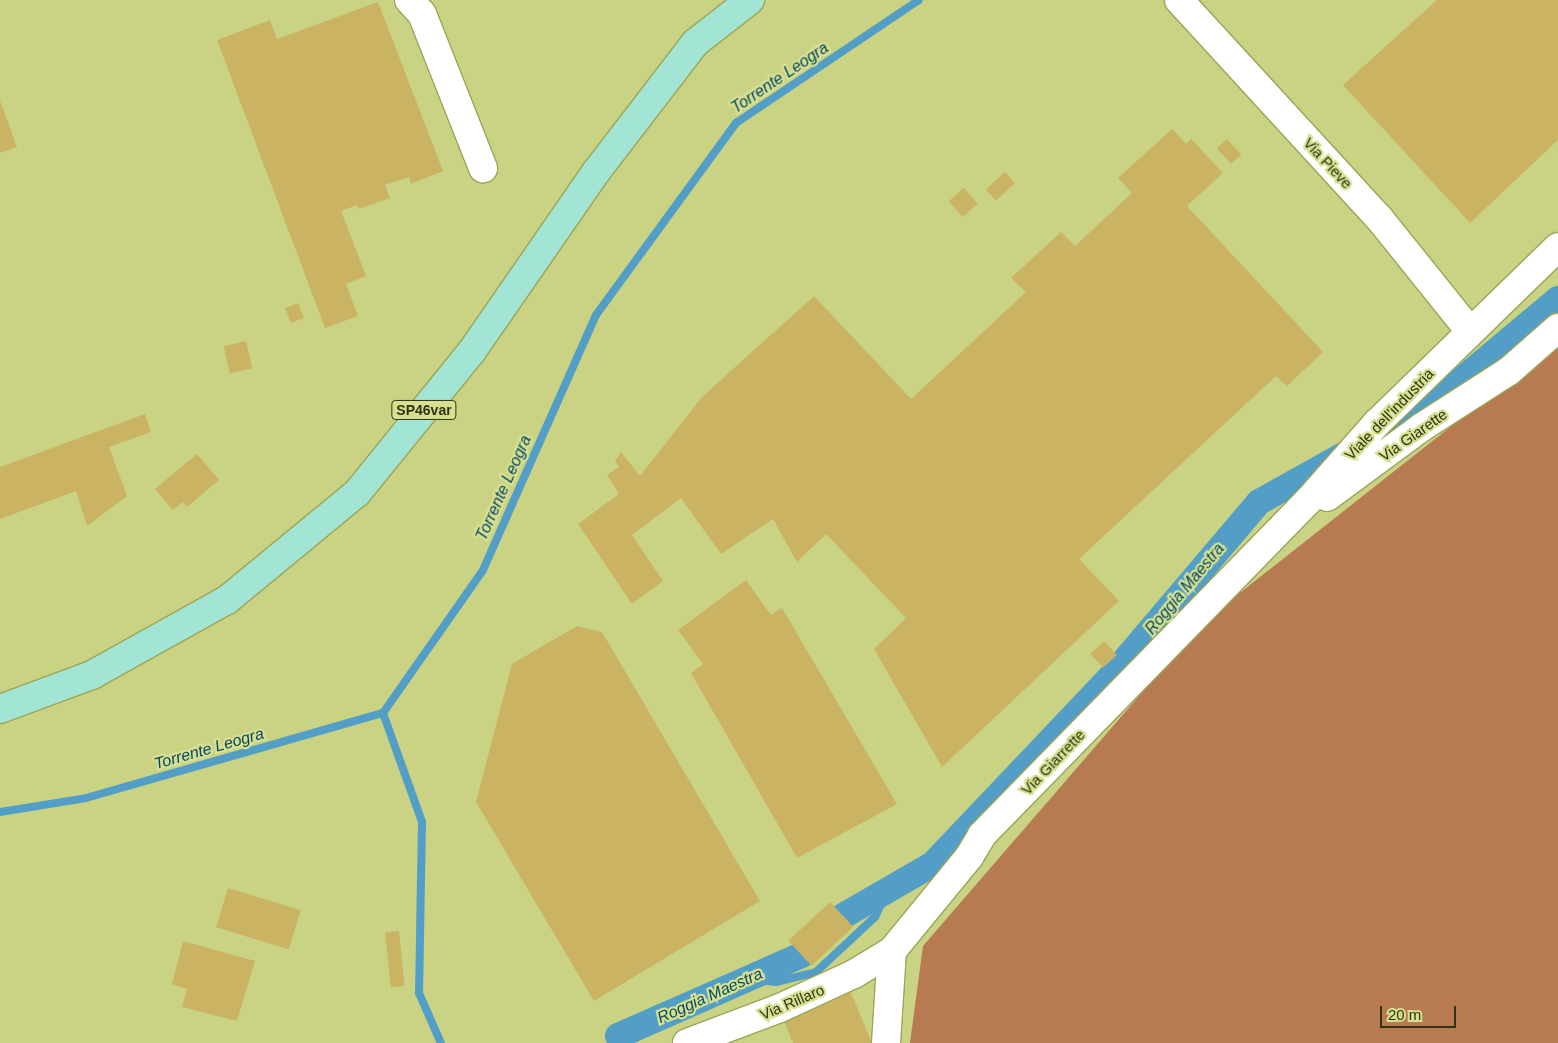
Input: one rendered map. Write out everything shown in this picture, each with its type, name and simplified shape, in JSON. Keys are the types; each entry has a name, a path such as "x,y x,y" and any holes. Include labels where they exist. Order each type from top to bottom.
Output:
{"main road":[{"name":"SP46var","path":"0,709 92,675 227,600 357,492 472,351 596,172 695,43 750,0"}],"street":[{"path":"409,0 422,14 483,168"},
{"name":"Via Pieve","path":"1179,0 1379,218 1470,331"},
{"name":"Viale dell'industria","path":"1225,584 1309,500 1377,424 1558,247"},
{"name":"Via Giarette","path":"1268,541 1422,427 1509,371 1558,328"},
{"name":"Via Giarrette","path":"892,951 968,857 982,835 1225,584"},
{"path":"886,1043 892,951"},
{"name":"Via Rillaro","path":"688,1043 780,1008 854,974 892,951"}],"shaded area":[{"path":"1558,342 1558,1043 910,1043 923,946 1203,622"}],"building":[{"path":"1437,0 1558,0 1558,140 1470,223 1343,85"},
{"path":"378,2 443,171 411,184 409,177 385,185 390,198 359,209 357,205 341,211 366,276 346,284 358,316 325,328 217,40 270,20 277,39"},
{"path":"0,101 17,147 0,153"},
{"path":"1172,129 1186,144 1191,139 1223,173 1187,206 1323,352 1287,386 1276,376 1079,559 1119,601 942,767 874,649 906,618 826,534 797,562 773,519 721,554 681,498 632,535 663,581 632,604 578,524 619,494 607,475 619,467 615,461 621,452 640,476 702,397 814,296 911,399 1026,292 1011,278 1061,232 1075,246 1132,193 1118,178"},
{"path":"1227,139 1241,154 1231,164 1217,149"},
{"path":"1005,172 1015,183 996,201 986,189"},
{"path":"964,188 978,204 963,217 949,201"},
{"path":"298,303 304,318 291,323 285,308"},
{"path":"246,341 252,368 230,373 224,346"},
{"path":"145,414 151,432 109,447 127,496 87,526 76,491 0,519 0,467"},
{"path":"197,454 219,480 187,507 183,502 173,510 155,489"},
{"path":"746,580 771,615 782,608 897,804 797,858 691,673 703,664 678,630"},
{"path":"577,626 602,632 760,901 594,1001 476,802 512,664"},
{"path":"1104,641 1117,655 1103,668 1090,654"},
{"path":"228,888 301,910 289,949 216,927"},
{"path":"830,902 853,927 812,966 788,941"},
{"path":"399,931 405,986 391,987 385,932"},
{"path":"183,941 255,961 237,1021 182,1007 187,989 172,984"},
{"path":"849,988 872,1043 793,1043 782,1016"}],"waterway":[{"name":"Torrente Leogra","path":"0,812 86,798 383,713 483,570 596,315 736,123 919,0"},
{"name":"Roggia Maestra","path":"843,916 933,864 1114,673 1259,502 1428,408 1558,299"},
{"path":"383,713 422,822 419,993 441,1043"},
{"path":"747,979 776,982 816,972 875,917 888,890"},
{"name":"Roggia Maestra","path":"618,1036 802,955"}]}
